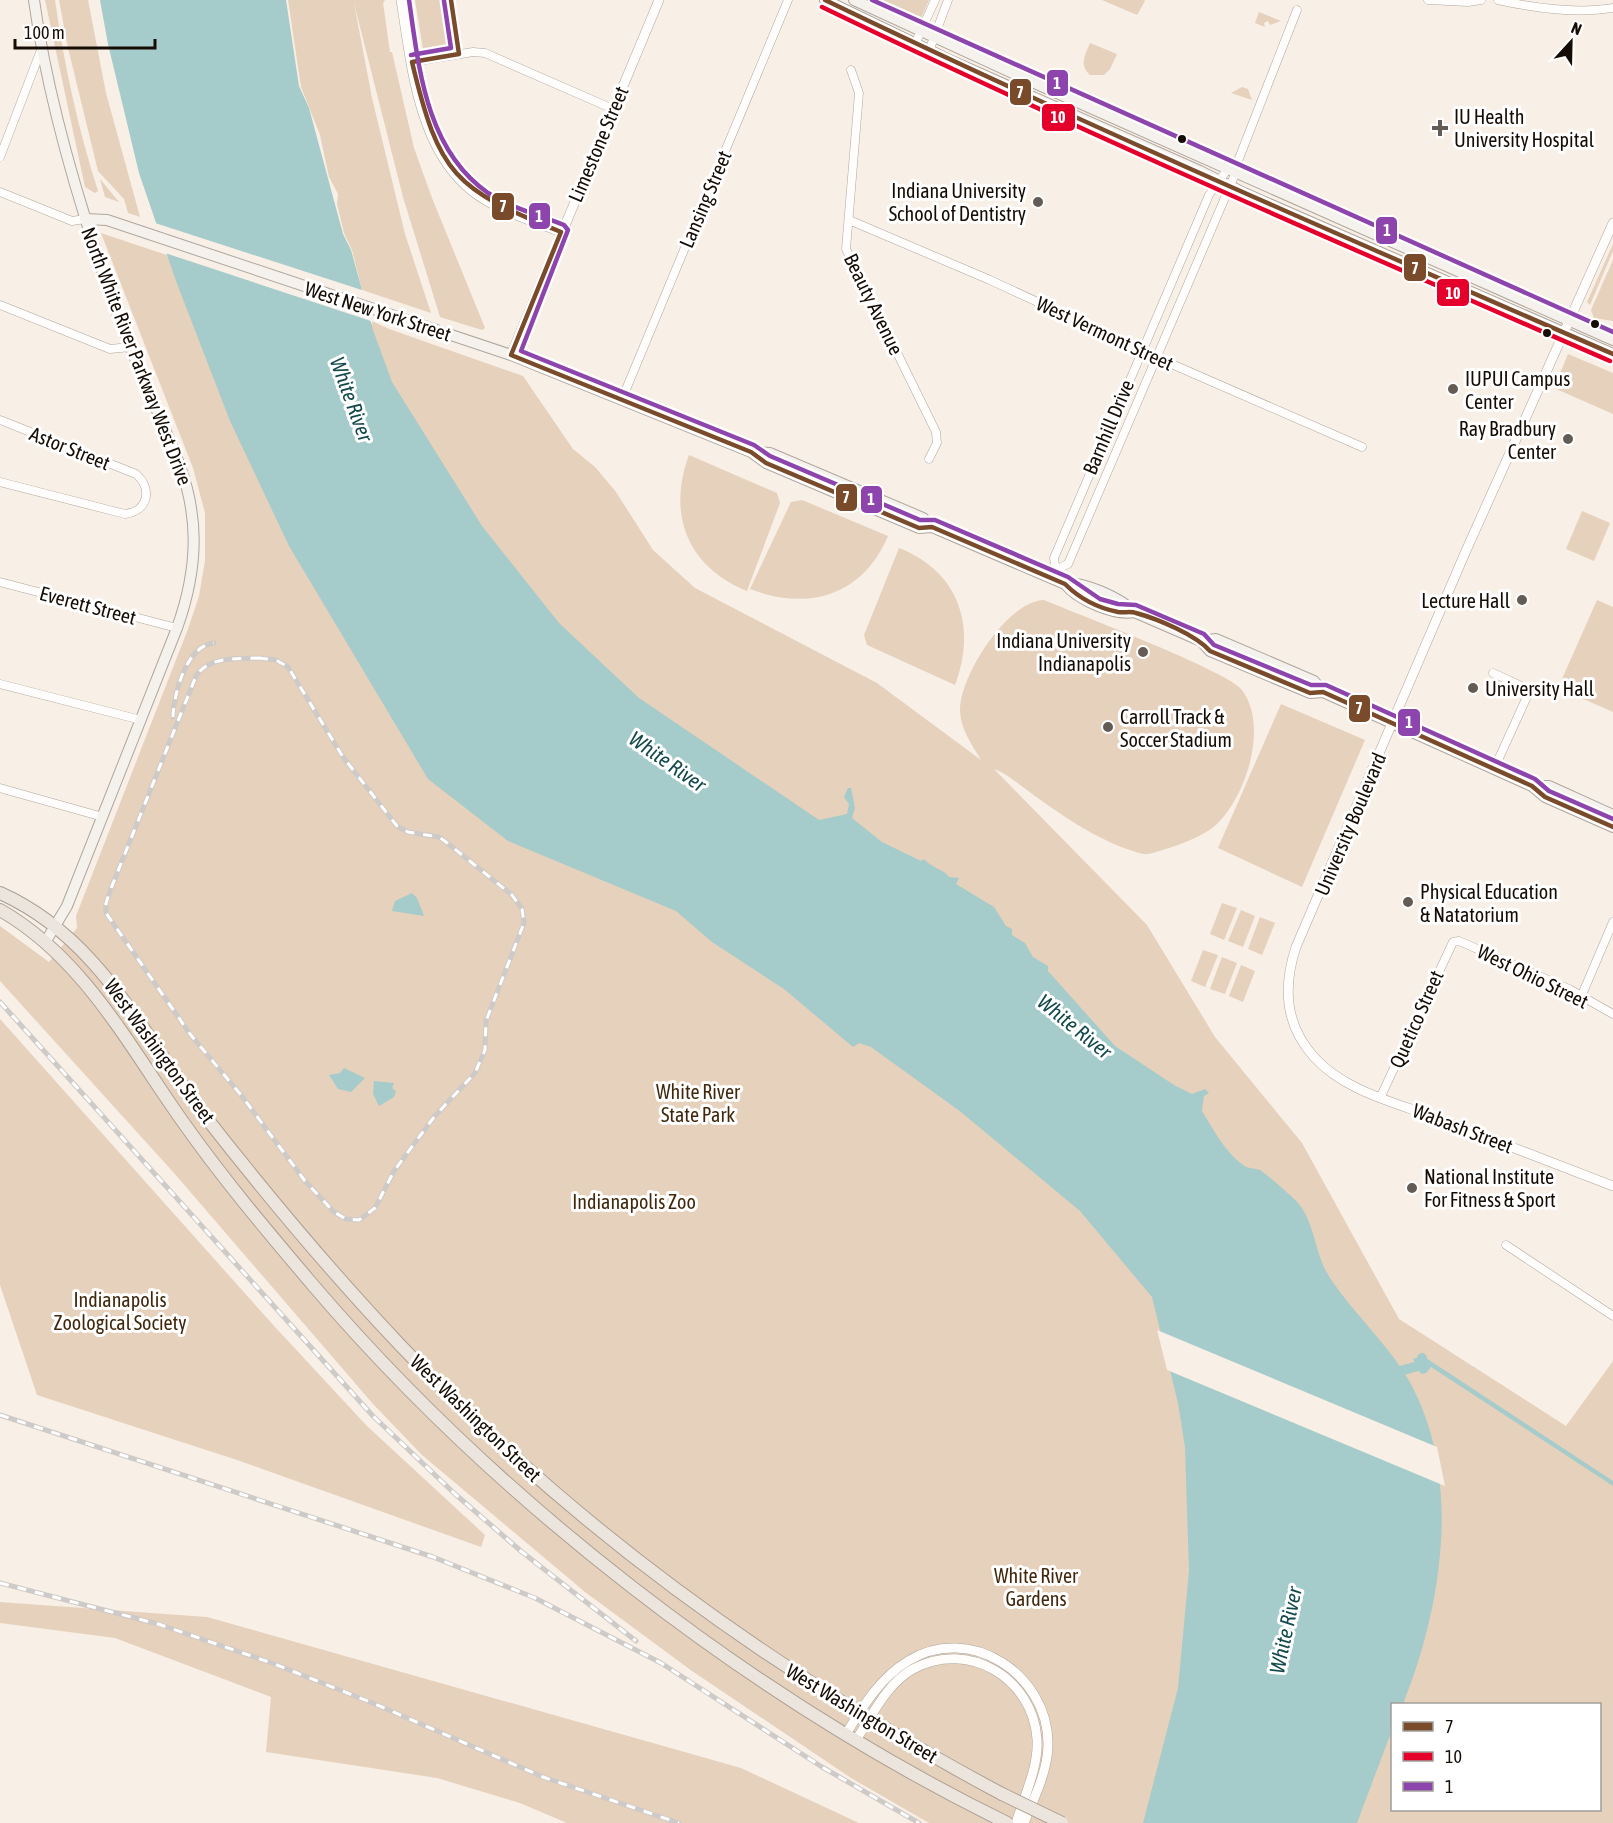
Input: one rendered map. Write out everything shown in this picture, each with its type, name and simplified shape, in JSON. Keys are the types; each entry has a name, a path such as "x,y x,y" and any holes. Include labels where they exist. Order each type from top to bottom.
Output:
{"main road":[{"name":"North White River Parkway West Drive","path":"34,0 41,50 85,219 130,347 180,466 191,508 192,574 177,628 103,817 67,906 45,940"},
{"path":"825,0 929,51 1229,186 1613,354"},
{"path":"854,0 934,39 1233,167 1613,340"},
{"name":"West New York Street","path":"85,219 107,220 120,224 490,348 622,399 751,452 766,463 919,528 932,527 1055,574 1072,592 1122,614 1134,612 1201,641 1210,651 1299,689 1310,693 1323,692 1532,786 1545,797 1613,827"},
{"name":"West New York Street","path":"1532,786 1549,786 1613,815"},
{"name":"West Washington Street","path":"0,893 32,909 56,925 88,954 202,1112 322,1260 458,1404 525,1466 663,1580 746,1640 864,1717 1002,1794 1062,1823"},
{"name":"West Washington Street","path":"0,910 45,940 80,975 185,1125 264,1227 333,1307 441,1420 535,1506 657,1604 735,1661 851,1737 1002,1820"}],"street":[{"path":"401,0 412,62 430,133 452,173 486,201 561,232"},
{"name":"Limestone Street","path":"511,356 659,0"},
{"name":"Lansing Street","path":"622,399 788,0"},
{"path":"915,44 935,0"},
{"path":"929,51 948,0"},
{"path":"1428,0 1468,2 1481,0"},
{"path":"1498,0 1518,5 1588,11 1613,8"},
{"name":"Barnhill Drive","path":"1055,574 1068,564 1229,186 1233,167 1297,10"},
{"path":"0,157 41,50"},
{"path":"412,62 473,52 484,53 613,109"},
{"name":"Beauty Avenue","path":"851,70 859,93 846,249 936,432 937,443 929,459"},
{"name":"Barnhill Drive","path":"1055,574 1054,558 1141,349 1209,195 1218,180 1233,167"},
{"name":"West New York Street","path":"0,192 72,222 85,219"},
{"name":"West Vermont Street","path":"849,220 990,280 1362,447"},
{"name":"University Boulevard","path":"1381,1096 1331,1074 1313,1056 1296,1033 1287,989 1290,967 1296,947 1563,332 1613,223"},
{"path":"0,305 110,349 130,347"},
{"name":"Astor Street","path":"0,420 139,476 146,486 146,499 138,510 125,514 0,482"},
{"name":"Everett Street","path":"0,582 177,628"},
{"path":"1493,673 1530,690 1494,769"},
{"path":"0,684 141,720"},
{"path":"0,788 103,817"},
{"path":"1581,997 1613,922"},
{"name":"West Ohio Street","path":"1453,942 1459,941 1569,989 1613,1014"},
{"name":"Quetico Street","path":"1381,1096 1453,942"},
{"name":"Wabash Street","path":"1381,1096 1613,1186"},
{"path":"1506,1245 1613,1316"},
{"path":"864,1717 876,1689 893,1671 927,1652 941,1648 971,1650 1006,1663 1022,1677 1035,1694 1043,1712 1047,1734 1043,1772 1024,1823"},
{"path":"851,1737 864,1717 897,1681 912,1670 927,1663 960,1659 982,1663 1004,1675 1029,1706 1035,1722 1038,1741 1032,1772 1016,1823"}],"green space":[{"path":"45,0 55,0 72,96 98,191 95,193 85,187"},
{"path":"59,0 88,0 106,93 140,217 128,213 124,199 98,171 68,48"},
{"path":"288,0 385,0 383,3 390,52 392,52 414,148 485,328 482,330 440,317 403,197 354,3 372,98 405,234 431,313 362,290 352,250 344,233 337,204 338,194 329,177 320,135 301,87"},
{"path":"415,0 444,0 452,49 424,55"},
{"path":"868,0 929,0 921,18 913,23"},
{"path":"1102,0 1144,0 1145,1 1137,15"},
{"path":"1259,12 1281,21 1270,25 1268,21 1264,23 1265,27 1255,23"},
{"path":"1090,43 1117,54 1110,69 1104,75 1090,75 1085,67 1084,60"},
{"path":"1242,87 1248,89 1252,100 1231,93"},
{"path":"100,179 119,202 105,197"},
{"name":"White River State Park","path":"101,233 372,324 372,321 523,376 573,449 595,467 616,492 653,550 695,588 877,683 981,760 962,725 960,711 968,679 976,661 1001,627 1015,613 1030,604 1044,600 1182,657 1231,681 1242,690 1250,705 1254,722 1254,741 1245,779 1228,812 1217,824 1207,832 1182,844 1143,854 1128,850 1073,822 1010,777 994,769 1147,925 1215,1037 1302,1143 1399,1319 1566,1426 1613,1361 1613,1823 929,1823 851,1778 692,1671 585,1592 422,1455 373,1404 174,1173 0,981 0,926 49,962 77,928 76,916 199,596 205,561 205,513 193,468"},
{"path":"1613,244 1613,251 1590,305 1587,302"},
{"path":"1613,260 1613,321 1594,318 1591,310"},
{"path":"1568,354 1613,373 1613,414 1554,388"},
{"path":"689,455 777,493 780,503 747,591 726,581 710,568 696,553 687,536 680,498"},
{"path":"802,500 888,536 877,556 864,572 849,585 832,593 813,598 793,599 772,596 750,589 791,502"},
{"path":"1582,511 1610,523 1594,561 1566,549"},
{"path":"899,548 920,558 936,571 949,586 958,603 963,622 964,642 955,685 867,645 864,635"},
{"path":"1597,600 1613,607 1613,712 1558,688"},
{"path":"1281,704 1365,740 1302,887 1218,848"},
{"path":"1222,903 1237,908 1224,940 1210,934"},
{"path":"1241,910 1255,916 1243,947 1228,941"},
{"path":"1260,917 1275,923 1262,955 1248,949"},
{"path":"1203,950 1218,955 1205,987 1191,981"},
{"path":"1222,957 1237,963 1225,994 1210,989"},
{"path":"1241,965 1255,971 1243,1002 1229,996"},
{"name":"Indianapolis Zoological Society","path":"0,1019 275,1327 367,1426 485,1535 481,1547 237,1460 37,1395 0,1285"},
{"path":"0,1602 207,1617 741,1768 859,1823 567,1823 520,1803 437,1778 266,1752 271,1697 115,1638 0,1623"}],"water":[{"name":"White River","path":"100,0 286,0 299,86 309,108 343,234 351,250 373,330 392,382 482,526 559,623 639,698 819,820 847,814 849,804 844,797 848,788 851,788 855,808 852,818 882,842 921,861 924,859 949,877 959,878 956,884 994,907 1006,926 1012,929 1012,935 1025,943 1033,957 1048,966 1048,971 1115,1046 1174,1085 1192,1094 1205,1089 1209,1093 1204,1096 1202,1111 1225,1147 1243,1165 1260,1170 1268,1176 1304,1211 1326,1271 1332,1281 1405,1374 1423,1412 1435,1452 1441,1494 1441,1538 1437,1581 1428,1624 1403,1703 1391,1703 1391,1733 1357,1823 1143,1823 1178,1688 1189,1571 1185,1447 1178,1403 1152,1297 1080,1211 961,1112 871,1047 859,1043 853,1047 784,989 712,942 676,911 508,841 428,779 289,546 230,421 176,281 139,173 108,44"},
{"path":"412,893 417,898 424,916 392,911 395,901"},
{"path":"344,1068 365,1078 351,1092 338,1089 329,1075 340,1073"},
{"path":"374,1081 394,1083 392,1088 396,1091 394,1097 379,1106 373,1094"},
{"path":"1423,1356 1613,1481 1613,1486 1431,1367 1426,1373 1421,1374 1413,1359"}],"pier":[{"path":"152,222 365,291 374,322 162,252"},
{"path":"1157,1330 1437,1447 1445,1486 1167,1370"}],"waterway":[{"path":"1388,1372 1422,1365 1422,1358"}],"railway":[{"path":"173,717 179,684 189,661 204,646 214,643"},
{"path":"259,658 276,660 288,667 343,757 397,826 408,832 439,837 512,895 522,909 524,923 486,1021 485,1050 475,1073 434,1117 394,1171 375,1208 359,1220 346,1219 334,1212 305,1181 241,1095 190,1034 106,913 106,903 112,886 196,676 208,665 216,662 259,658"},
{"path":"0,1002 373,1416 455,1494 522,1552 636,1641"},
{"path":"0,1415 433,1557 535,1598 661,1663 822,1767 919,1823"},
{"path":"0,1583 158,1624 272,1663 375,1704 543,1777 679,1823"}],"transit line":[{"name":"1","path":"409,0 422,80 429,106 438,131 451,154 467,175 488,193 516,207 564,225 568,230 521,351 754,445 770,456 920,520 935,520 1068,577 1100,599 1118,604 1136,605 1204,634 1214,645 1311,685 1326,685 1535,779 1549,791 1613,819"},
{"name":"7","path":"451,0 459,54 412,62 432,130 443,154 457,173 474,189 496,203 561,232 511,355 751,452 766,463 919,528 932,527 1065,584 1076,594 1096,605 1118,612 1134,612 1165,623 1196,639 1210,651 1310,693 1323,692 1532,786 1545,797 1613,827"},
{"name":"7","path":"825,0 1119,137 1613,354"},
{"name":"1","path":"872,0 1613,332"},
{"name":"1","path":"411,55 451,48 444,1"},
{"name":"10","path":"822,7 1116,144 1610,361"}],"place":[{"name":"IU Health University Hospital","path":"1440,128"},
{"name":"Indiana University School of Dentistry","path":"1038,202"},
{"name":"IUPUI Campus Center","path":"1453,389"},
{"name":"Ray Bradbury Center","path":"1568,439"},
{"name":"Lecture Hall","path":"1522,600"},
{"name":"Indiana University Indianapolis","path":"1143,652"},
{"name":"University Hall","path":"1473,688"},
{"name":"Carroll Track & Soccer Stadium","path":"1108,727"},
{"name":"Physical Education & Natatorium","path":"1408,902"},
{"name":"National Institute For Fitness & Sport","path":"1412,1188"}],"park label":[{"name":"Indianapolis Zoo","path":"634,1201"},
{"name":"White River Gardens","path":"1036,1586"}]}
